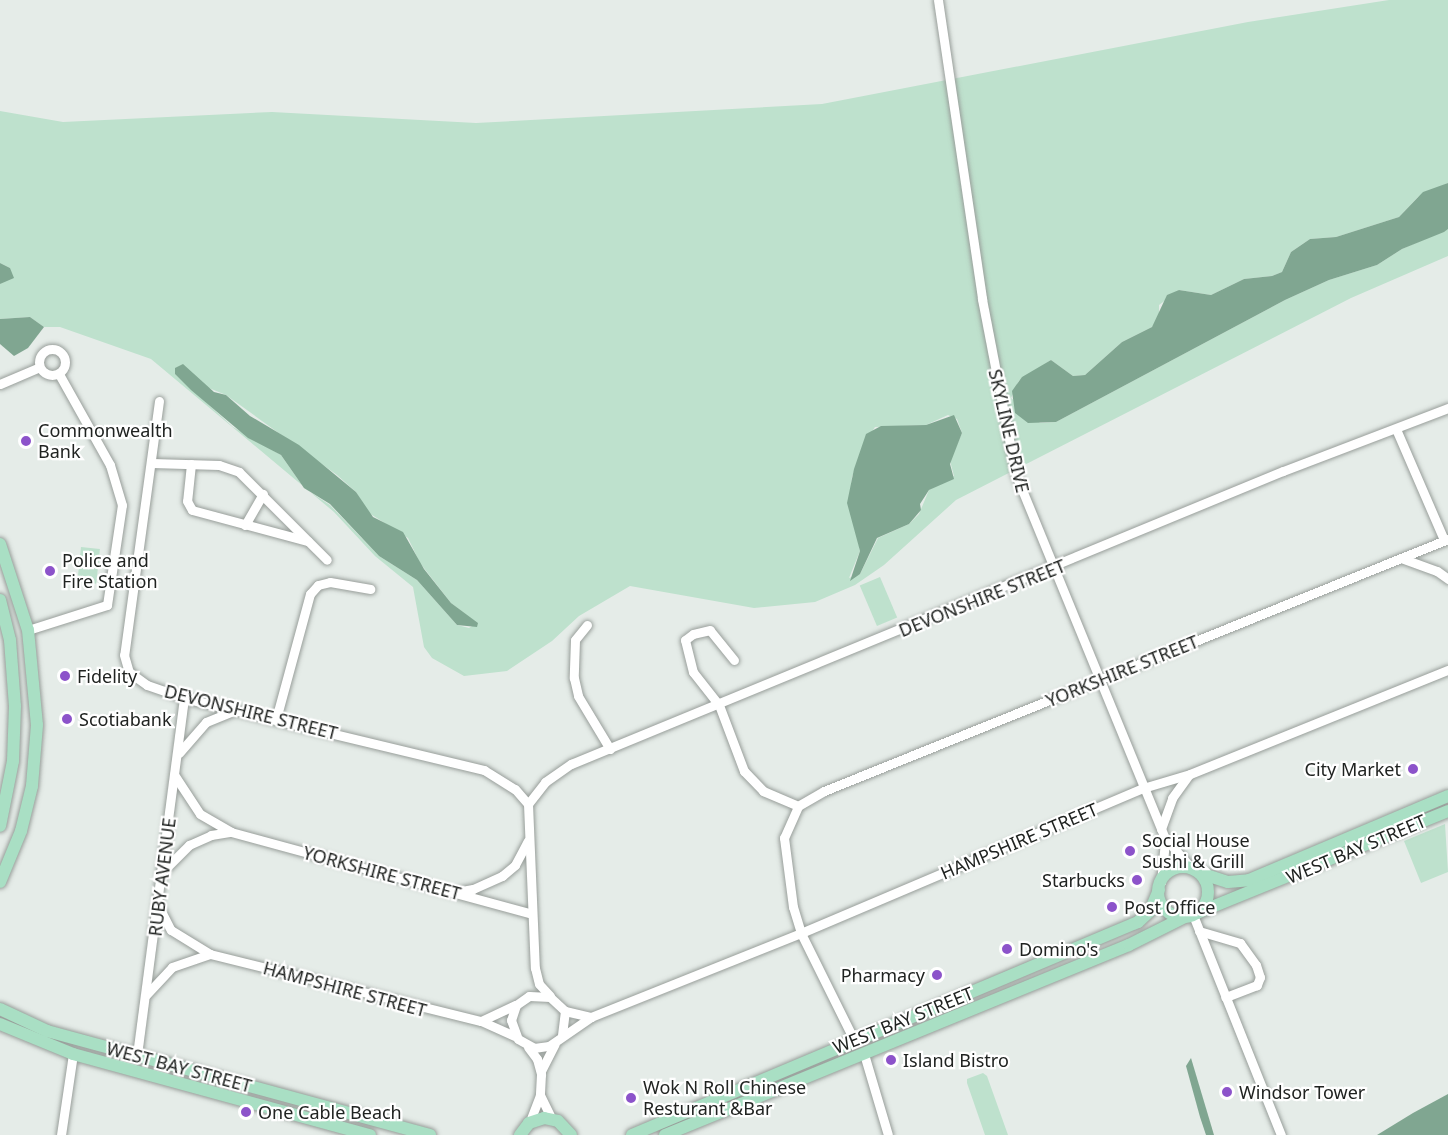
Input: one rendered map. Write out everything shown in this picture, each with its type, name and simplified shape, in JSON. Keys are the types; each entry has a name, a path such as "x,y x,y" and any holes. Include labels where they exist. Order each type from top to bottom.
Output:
{"main road":[{"path":"0,544 28,630 35,688 36,756 21,831 0,882"},
{"path":"0,600 10,640 15,706 13,760 0,826"},
{"name":"WEST BAY STREET","path":"1196,871 1228,882 1249,880 1448,796"},
{"name":"WEST BAY STREET","path":"665,1135 1129,945 1192,915 1448,811"},
{"path":"1174,869 1196,871 1208,891 1192,915 1167,910 1160,886 1174,869"},
{"name":"WEST BAY STREET","path":"632,1135 1138,922 1150,911 1160,886"},
{"name":"WEST BAY STREET","path":"0,1009 25,1024 430,1135"},
{"name":"WEST BAY STREET","path":"0,1024 74,1054 370,1135"},
{"path":"522,1131 551,1118 572,1134"}],"street":[{"name":"SKYLINE DRIVE","path":"938,0 1004,425 1022,495 1163,834 1196,871"},
{"path":"40,368 42,354 55,349 65,360 59,374"},
{"path":"40,368 48,375 59,374"},
{"path":"0,384 40,368"},
{"path":"28,630 106,605 122,505 110,465 59,374"},
{"name":"DEVONSHIRE STREET","path":"159,401 125,662 139,681 184,698 240,709 484,770 515,789 528,804 556,773 610,749 1053,568 1283,471 1448,408"},
{"path":"1396,429 1446,539"},
{"path":"152,464 229,467 263,494 327,560"},
{"path":"191,464 188,506 199,513 309,541"},
{"path":"245,525 263,494"},
{"name":"YORKSHIRE STREET","path":"798,806 824,791 1446,539"},
{"path":"1401,558 1437,571 1448,579"},
{"path":"276,719 310,594 318,585 330,582 370,589"},
{"path":"587,625 575,640 574,678 578,696 610,749"},
{"path":"734,660 710,630 693,634 685,640 696,679 718,705 738,760 752,781 777,799 798,806 784,838 788,882 801,933 854,1040"},
{"name":"HAMPSHIRE STREET","path":"559,1038 591,1017 801,933 1143,788 1190,774 1448,670"},
{"name":"RUBY AVENUE","path":"137,1055 184,698"},
{"path":"178,755 192,734 213,716 240,709"},
{"path":"1163,834 1172,798 1190,774"},
{"name":"YORKSHIRE STREET","path":"175,776 200,814 231,832 532,914"},
{"path":"522,1131 540,1095 541,1074 537,1059 518,1039 511,1020 519,1002 533,983 535,968 531,830 528,804"},
{"path":"452,892 473,889 502,876 525,852 531,830"},
{"name":"YORKSHIRE STREET","path":"161,874 189,845 211,835 231,832"},
{"name":"SKYLINE DRIVE","path":"1160,886 1163,834"},
{"name":"HAMPSHIRE STREET","path":"158,905 171,930 210,954 481,1021 512,1032 518,1039"},
{"path":"1192,915 1281,1135"},
{"path":"1199,931 1240,943 1256,965 1260,977 1257,985 1226,997"},
{"path":"146,996 172,967 210,954"},
{"path":"535,968 539,984 550,997 566,1011 591,1017"},
{"path":"481,1021 537,994 550,997"},
{"path":"541,1074 559,1038 566,1011"},
{"path":"528,1047 541,1048 559,1038"},
{"path":"61,1135 74,1054"},
{"path":"864,1054 888,1135"},
{"path":"540,1095 551,1118"}],"shaded area":[{"path":"1389,0 1448,0 1448,183 1418,197 1399,217 1336,237 1310,239 1291,252 1282,272 1272,276 1244,279 1211,295 1179,290 1159,305 1159,318 1152,327 1122,342 1085,375 1073,376 1051,360 1019,381 1011,398 1040,423 1056,422 1285,300 1329,280 1377,265 1402,249 1448,229 1448,256 1351,298 956,500 884,565 855,585 815,602 754,608 630,586 579,616 552,641 507,671 464,676 432,658 424,647 413,587 375,556 334,512 310,492 330,505 379,556 417,580 457,625 469,628 477,623 451,603 420,563 408,538 369,513 356,492 337,475 226,395 175,374 233,427 281,455 302,485 151,359 60,327 44,327 30,317 0,319 0,284 10,268 0,263 0,111 63,122 272,112 476,123 822,104 1248,22","holes":["948,415 957,419 962,433 950,461 954,476 929,490 919,514 909,524 878,538 860,574 849,578 860,551 850,496 852,477 864,444 875,427 926,425"]},
{"path":"1448,183 1448,229 1444,232 1402,249 1377,265 1329,280 1285,300 1056,422 1028,423 1015,413 1012,391 1022,377 1051,360 1073,376 1085,375 1122,342 1152,327 1167,295 1179,290 1211,295 1244,279 1272,276 1282,272 1291,252 1310,239 1336,237 1399,217 1423,192"},
{"path":"0,263 10,268 14,278 0,284"},
{"path":"30,317 44,327 28,348 14,356 0,344 0,319"},
{"path":"183,364 214,392 226,395 250,416 299,445 356,492 373,517 403,532 424,569 451,603 478,623 477,627 457,625 417,580 379,556 330,504 304,488 281,455 248,438 191,390 175,374 175,368"},
{"path":"954,415 962,433 950,464 954,479 929,490 920,504 921,510 909,524 877,538 860,574 850,581 860,551 847,503 854,469 866,434 881,426 926,425"},
{"path":"81,547 100,549 96,584 77,582"},
{"path":"880,577 897,618 877,626 860,586"},
{"path":"1445,824 1448,872 1421,883 1404,841"},
{"path":"1191,1058 1214,1135 1206,1135 1200,1117 1186,1066"},
{"path":"983,1073 987,1076 1008,1135 985,1135 967,1083 967,1079"},
{"path":"1448,1094 1448,1135 1377,1135 1413,1113"}],"place":[{"name":"Commonwealth Bank","path":"26,441"},
{"name":"Police and Fire Station","path":"50,571"},
{"name":"Fidelity","path":"65,676"},
{"name":"Scotiabank","path":"67,719"},
{"name":"City Market","path":"1413,769"},
{"name":"Social House Sushi & Grill","path":"1130,851"},
{"name":"Starbucks","path":"1137,880"},
{"name":"Post Office","path":"1112,907"},
{"name":"Domino's","path":"1007,949"},
{"name":"Pharmacy","path":"937,975"},
{"name":"Island Bistro","path":"891,1060"},
{"name":"Windsor Tower","path":"1227,1092"},
{"name":"Wok N Roll Chinese Resturant &Bar","path":"631,1098"},
{"name":"One Cable Beach","path":"246,1112"}]}
